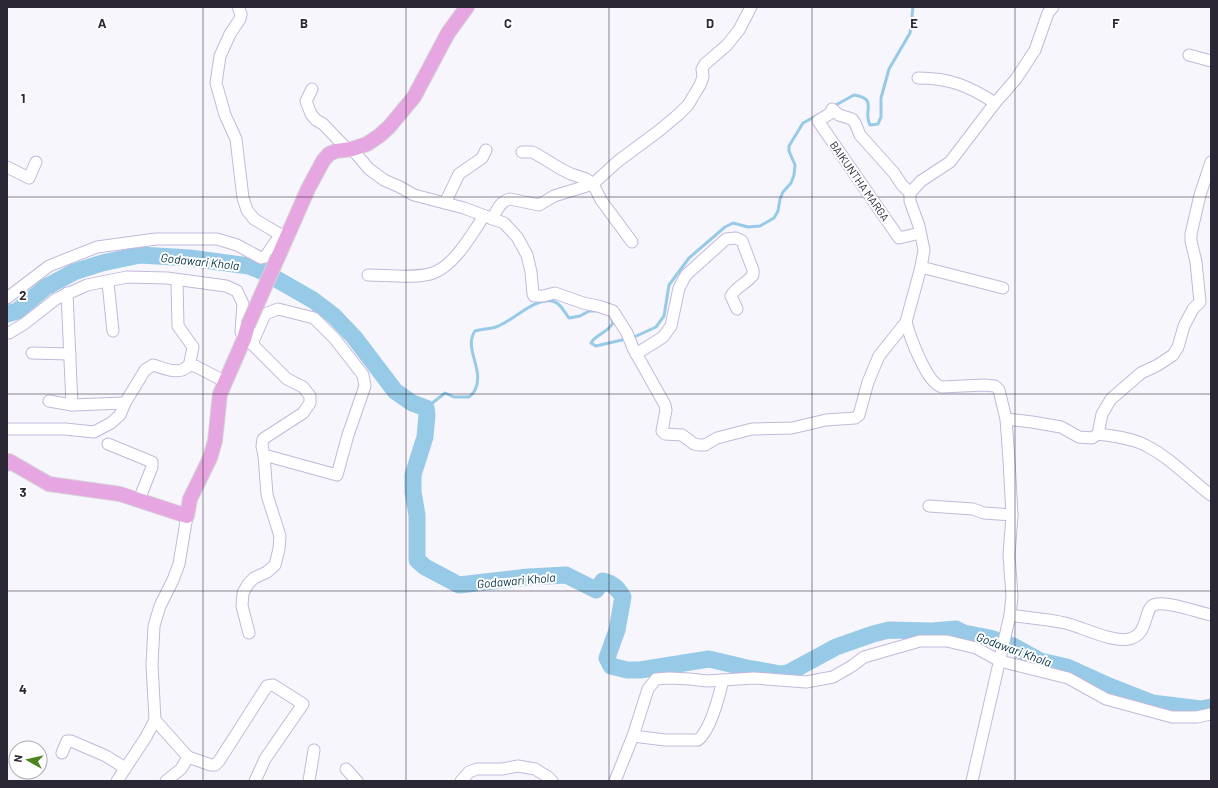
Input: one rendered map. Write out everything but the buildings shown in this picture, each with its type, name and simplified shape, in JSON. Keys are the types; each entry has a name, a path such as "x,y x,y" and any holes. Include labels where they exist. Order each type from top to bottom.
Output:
{"main road":[{"path":"8,459 49,484 120,494 187,516 190,499 210,458 215,441 220,394 248,341 248,325 278,257 284,236 323,161 330,154 336,151 367,144 389,127 414,97 448,33 467,7"}],"street":[{"path":"7,298 49,266 97,247 156,239 217,239 237,245 262,258 265,257 284,236 254,219 247,210 243,198 236,139 225,115 216,83 220,56 230,34 240,19 238,7"},
{"path":"368,275 420,276 432,273 444,267 455,257 505,200 510,199 539,204 554,196 592,184 617,162 660,130 688,105 703,80 702,69 705,64 726,45 739,30 751,7"},
{"path":"312,89 306,101 311,114 350,149 369,169 384,180 414,195 464,208 504,223 517,237 527,255 534,296 543,296 555,293 583,303 613,311 627,333 664,405 666,410 662,431 665,434 682,435 694,444 705,445 717,438 752,429 792,428 826,420 855,418 859,415 868,382 878,356 906,322 921,267 924,250 920,226 910,201 910,193 921,181 950,162 1016,79 1028,62 1048,13 1054,7"},
{"path":"1189,55 1211,61"},
{"path":"918,78 945,80 968,87 996,103"},
{"name":"BAIKUNTHA MARGA","path":"910,193 860,135 856,122 852,119 839,115 833,110 818,121 899,238 920,233"},
{"path":"445,203 459,174 482,158 486,150"},
{"path":"522,152 532,152 561,169 586,179 592,184 601,200 632,242"},
{"path":"7,166 29,178 36,162"},
{"path":"1200,302 1196,262 1191,241 1191,234 1200,196 1211,162"},
{"path":"635,351 663,337 671,326 679,288 686,275 726,239 736,238 742,241 753,270 753,275 749,280 733,292 731,296 737,309"},
{"path":"921,267 1003,288"},
{"path":"7,333 24,324 56,299 67,293 87,286 127,277 167,278 226,286 236,291 243,304 241,332 248,341 287,379 303,387 310,396 310,403 303,413 263,439 262,446 267,495 280,536 279,549 275,564 267,572 254,578 248,584 243,593 242,606 249,633"},
{"path":"108,283 113,331"},
{"path":"176,283 178,326 193,347 190,362"},
{"path":"67,293 72,405"},
{"path":"1200,302 1211,305"},
{"path":"1098,434 1102,414 1111,399 1141,373 1158,365 1173,355 1178,347 1184,326 1192,309 1200,302"},
{"path":"243,304 264,314"},
{"path":"248,341 264,314 278,309 314,318 335,339 363,375 365,386 349,430 337,476 264,456"},
{"path":"906,322 909,334 926,372 936,385 942,387 984,385 996,386 999,390 1006,419 1012,515 1009,555 1012,596 1010,619 972,781"},
{"path":"32,353 70,354"},
{"path":"7,428 65,429 94,432 111,423 120,415 125,403 145,370 153,365 178,372 184,370 188,366 195,366 226,382"},
{"path":"49,401 72,405 125,403"},
{"path":"1006,419 1061,427 1078,437 1092,438 1098,434 1127,439 1144,444 1175,464 1211,495"},
{"path":"108,444 152,462 152,468 140,500"},
{"path":"929,506 973,508 984,513 1012,515"},
{"path":"117,781 146,737 155,720 152,665 154,626 160,606 179,564 187,516"},
{"path":"1010,619 1065,623 1116,639 1129,639 1139,635 1144,626 1147,613 1151,607 1157,604 1169,604 1211,615"},
{"path":"615,781 633,736 648,689 656,679 690,679 707,682 754,678 806,682 832,677 852,666 864,657 920,641 947,641 976,648 1001,658 1068,678 1106,699 1172,717 1197,717 1211,714"},
{"path":"633,736 665,740 698,740 703,736 717,702 723,680"},
{"path":"155,720 188,757 215,765 268,686 273,685 303,704 265,759 255,781"},
{"path":"62,754 65,743 67,741 71,741 106,756 125,768"},
{"path":"309,781 314,750"},
{"path":"166,781 181,769 188,757"},
{"path":"461,781 469,772 477,769 502,769 518,766 535,769 552,781"},
{"path":"346,769 356,781"}],"waterway":[{"path":"632,338 656,327 664,316 669,285 689,258 725,227 733,223 748,227 760,226 774,218 778,211 783,192 791,183 794,175 795,165 789,151 789,146 803,123 854,95 866,99 868,103 868,120 870,125 878,124 881,117 881,98 889,69 910,33 913,7"},
{"name":"Godawari Khola","path":"7,314 17,311 46,287 74,272 102,263 140,255 190,258 249,266 264,272 313,300 334,316 354,337 395,391 412,403 426,408 427,415 425,437 413,475 413,492 417,515 417,560 425,567 459,585 528,577 566,575 596,590 603,581 610,583 623,597 617,630 607,658 611,666 627,670 640,670 709,659 781,674 788,673 836,647 873,634 889,630 932,631 956,629 964,633 990,638 1013,646 1040,661 1067,667 1152,703 1201,709 1211,707"},
{"path":"426,408 445,393 454,397 469,397 474,392 478,375 471,345 475,331 496,327 503,324 540,302 555,302 563,309 569,318 580,316 589,311 600,311"},
{"path":"611,317 613,323 610,327 591,343 596,346 626,339"}]}
